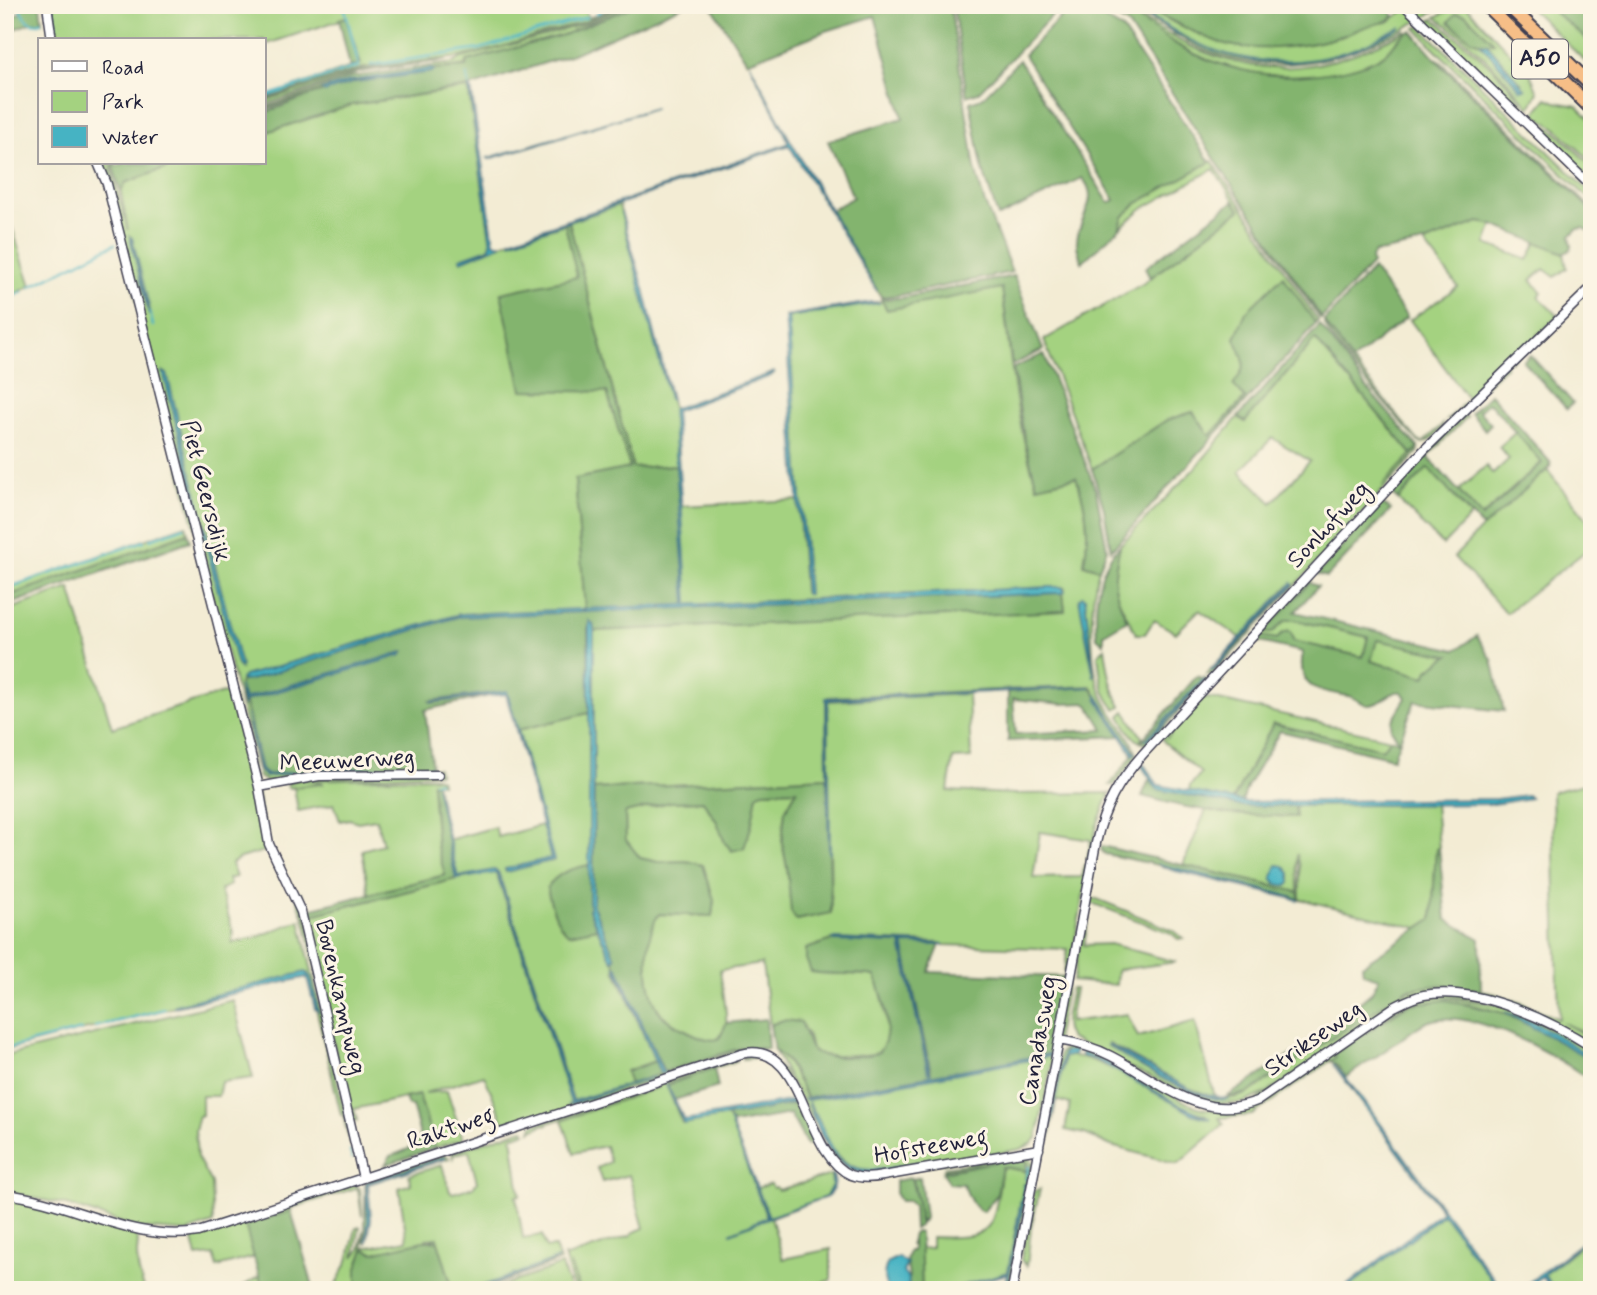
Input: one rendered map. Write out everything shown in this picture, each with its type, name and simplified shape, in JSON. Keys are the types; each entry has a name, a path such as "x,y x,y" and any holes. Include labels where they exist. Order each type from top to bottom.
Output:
{"highway":[{"name":"A50","path":"1486,5 1592,109"},
{"name":"A50","path":"1508,5 1592,86"}],"street":[{"path":"47,5 52,38"},
{"path":"1404,5 1592,187"},
{"name":"Piet Geersdijk","path":"98,164 107,184 259,787 266,830"},
{"name":"Sonhofweg","path":"1109,801 1122,779 1143,754 1424,450 1592,287"},
{"name":"Meeuwerweg","path":"259,787 319,776 438,775"},
{"name":"Canadasweg","path":"1012,1290 1096,843 1109,801"},
{"name":"Bovenkampweg","path":"266,830 272,854 301,912 363,1178"},
{"name":"Strikseweg","path":"1059,1040 1093,1048 1111,1056 1191,1102 1224,1108 1259,1100 1394,1007 1425,995 1442,994 1499,1003 1522,1010 1592,1047"},
{"name":"Raktweg","path":"5,1194 63,1206 142,1232 180,1235 198,1232 741,1054 756,1052 770,1055"},
{"name":"Hofsteeweg","path":"770,1055 785,1069 830,1158 851,1175 870,1178 1039,1149"}],"green space":[{"path":"17,5 40,5 42,22 30,23 5,33 5,19 21,13"},
{"path":"53,5 582,5 589,18 617,5 624,5 586,21 498,48 461,57 363,68 266,98 360,64 346,18 266,44 266,38 58,38"},
{"path":"627,5 636,5 563,35 467,61 466,65 350,81 266,109 352,77 453,63 462,58 589,22"},
{"path":"636,5 684,5 573,54 470,87 352,105 266,132 266,112 314,94 355,82 431,72 433,69 466,67 467,61 563,35"},
{"path":"711,5 950,5 975,168 984,201 1012,272 881,297 830,211 853,197 828,141 903,118 875,16 823,32 747,62"},
{"path":"953,5 1062,5 979,92 967,96"},
{"path":"1072,5 1081,5 1122,29 1210,162 1136,204 1123,217 1119,229 1082,262 1077,241 1089,201 1088,186 1082,178 998,217 982,167 970,102 982,98 1019,60 1109,203 1115,200 1024,55"},
{"path":"1094,5 1117,7 1179,46 1209,60 1241,70 1275,75 1317,74 1363,65 1385,54 1403,35 1412,31 1443,67 1592,211 1592,233 1584,228 1577,229 1570,236 1572,247 1564,253 1479,222 1424,243 1374,253 1372,264 1322,318 1128,25"},
{"path":"1110,5 1120,6 1190,46 1246,64 1273,67 1299,67 1352,55 1407,32 1384,55 1361,65 1319,75 1275,75 1213,62"},
{"path":"1126,5 1141,5 1182,27 1221,43 1273,48 1341,37 1370,24 1388,22 1413,5 1445,5 1388,37 1358,49 1328,58 1266,64 1234,59 1201,48"},
{"path":"1141,5 1385,5 1394,16 1327,40 1290,47 1252,48 1218,42"},
{"path":"1458,5 1465,5 1531,75 1538,92 1530,108 1486,59 1436,17","holes":["1456,13 1466,15 1493,42 1487,44 1521,83 1514,82 1481,44 1472,40 1450,21"]},
{"path":"1527,5 1592,5 1592,68"},
{"path":"1546,5 1592,5 1592,44"},
{"path":"1456,13 1466,15 1494,42 1481,43 1464,35 1449,22"},
{"path":"346,17 361,64 350,67 339,19"},
{"path":"1434,19 1499,75 1520,100 1526,111 1523,114 1427,22"},
{"path":"1420,26 1592,194 1592,202 1439,53 1416,28"},
{"path":"1437,58 1592,209 1592,211 1481,104"},
{"path":"447,60 360,72 266,104 266,100 360,70"},
{"path":"468,88 491,244 489,248 460,258 461,261 509,241 565,224 578,277 501,294 607,392 630,468 575,479 585,609 460,614 244,676 240,682 242,704 245,705 259,770 265,777 316,771 431,768 438,768 439,773 267,782 259,777 102,165 115,164 111,168 128,230 121,193 125,183 178,164 266,164 266,132 352,105","holes":["132,238 151,315 149,315","164,372 167,374 198,504 196,502","200,517 204,519 240,668 237,665"]},
{"path":"1547,98 1577,106 1592,121 1592,162 1556,128 1536,115"},
{"path":"1536,119 1557,133 1592,166 1592,181 1536,127"},
{"path":"1212,161 1318,321 1314,323 1283,277 1267,292 1235,338 1246,366 1242,373 1245,398 1209,436 1193,412 1167,420 1092,469 1044,340 1144,283 1240,210 1214,169 1140,210 1119,229 1123,217 1136,204"},
{"path":"122,164 178,164 125,183 121,193 113,167"},
{"path":"1234,201 1240,210 1150,278 1145,268"},
{"path":"619,205 673,408 676,465 633,468 569,222"},
{"path":"5,206 31,286 5,299"},
{"path":"569,222 633,468 676,465 687,605 585,609 575,479 630,468 607,392 522,390 501,293 577,277 565,224"},
{"path":"1256,222 1287,265 1321,319 1320,319"},
{"path":"1479,222 1493,224 1486,244 1528,260 1537,242 1564,253 1567,268 1555,277 1544,269 1531,280 1542,292 1538,297 1558,316 1511,361 1505,363 1506,366 1451,420 1447,420 1468,399 1410,320 1458,287 1424,243"},
{"path":"1373,269 1407,317 1352,361 1324,321"},
{"path":"1014,276 1043,350 1012,365 1002,288 887,310 881,299 902,298"},
{"path":"1283,276 1316,324 1111,550 1104,509 1092,469 1167,420 1193,412 1210,436 1245,398 1233,385 1244,362 1235,338 1246,312"},
{"path":"1002,287 1018,413 1037,486 1076,477 1086,520 1084,564 1099,569 1092,618 1096,674 1106,703 1137,755 1114,785 1110,785 1132,756 1129,748 1135,753 1091,686 828,697 827,777 594,789 594,631 1065,610 1065,588 1062,587 687,605 681,506 798,500 804,592 808,594 788,317 882,301 887,310"},
{"path":"1324,321 1352,361 1418,441 1351,363"},
{"path":"1320,325 1366,387 1417,446 1412,454 1315,339 1245,422 1238,417"},
{"path":"1315,339 1412,454 1382,486 1418,448 1418,452 1338,538 1332,540 1333,545 1212,675 1207,674 1211,669 1215,669 1294,584 1288,586 1241,638 1199,610 1176,633 1154,620 1145,634 1136,634 1115,593 1114,575 1120,545 1198,465 1238,417 1245,422","holes":["1272,438 1310,461 1272,503 1240,471"]},
{"path":"1044,354 1096,491 1107,549 1099,569 1084,564 1086,520 1076,477 1037,486 1025,443 1013,368"},
{"path":"1530,355 1573,403 1567,409 1523,361"},
{"path":"1490,394 1551,463 1550,467 1483,528 1428,468 1398,500 1391,494 1427,456 1482,517 1542,463 1491,404 1488,403 1479,411 1491,424 1485,430 1471,413"},
{"path":"1464,415 1467,417 1390,494 1389,492"},
{"path":"1443,424 1432,439 1424,442"},
{"path":"1516,432 1542,462 1481,517 1458,491 1486,466 1493,474 1509,459 1499,447"},
{"path":"1428,467 1471,516 1443,545 1398,500"},
{"path":"1547,470 1592,525 1592,546 1506,613 1454,557"},
{"path":"1381,504 1391,510 1327,577 1317,574"},
{"path":"186,525 188,533 5,597 5,589"},
{"path":"188,533 190,541 5,606 5,597"},
{"path":"1120,545 1115,584 1127,620 1104,634 1104,643 1097,637 1098,588 1106,565"},
{"path":"1308,580 1311,581 1264,632 1286,620 1295,620 1368,637 1363,657 1293,641 1291,633 1283,633 1277,639 1260,636 1255,641 1253,639"},
{"path":"1309,583 1318,586 1295,612 1456,650 1477,636 1492,660 1504,711 1415,701 1393,758 1280,731 1247,787 1242,802 1233,800 1273,724 1382,749 1391,739 1399,741 1391,729 1392,721 1406,698 1402,692 1393,693 1373,705 1368,705 1351,697 1327,692 1306,681 1302,665 1303,652 1255,641 1260,636 1277,639 1289,631 1293,641 1363,657 1368,637 1295,620 1286,620 1272,633 1263,633","holes":["1377,640 1449,655 1428,670 1425,677 1371,661"]},
{"path":"70,588 112,728 223,693 234,698 253,773 268,850 240,858 231,864 236,877 228,879 230,885 220,890 233,931 232,943 257,937 300,920 352,1145 341,1115 308,973 6,1050 5,611"},
{"path":"1063,592 1065,611 594,631 593,624 588,625 589,713 518,730 506,691 430,701 432,703 498,694 425,710 432,768 324,769 266,775 261,770 245,701 401,655 403,652 244,699 239,685 242,681 457,617"},
{"path":"1377,639 1449,655 1428,670 1425,678 1371,661"},
{"path":"1105,648 1112,685 1121,706 1116,709 1104,691 1101,677 1098,654"},
{"path":"1197,676 1203,679 1146,740 1141,741"},
{"path":"1204,677 1207,680 1149,744 1139,742 1128,730 1120,716 1125,711 1142,737 1141,740 1145,740"},
{"path":"1215,680 1217,681 1166,739 1203,699 1210,698 1391,739 1383,749 1273,724 1233,800 1189,792 1190,786 1201,773 1164,742 1162,737"},
{"path":"1091,687 1121,736 1008,741 1008,692","holes":["1013,699 1063,704 1085,703 1104,730 1016,734"]},
{"path":"968,694 971,758 953,759 948,791 1014,794 1110,793 1097,825 1090,860 1087,860 1091,840 1040,832 1033,878 1082,877 1085,865 1089,866 1069,972 1064,973 1068,949 832,939 817,945 811,971 875,976 884,1003 887,1037 880,1051 870,1055 826,1056 811,1049 807,1033 783,1020 770,1025 762,964 720,970 726,1019 723,1031 716,1040 695,1035 665,1017 655,1004 649,979 648,950 653,924 658,914 712,916 714,900 703,865 640,858 626,840 625,813 670,802 703,801 717,822 725,843 751,827 756,795 763,791 797,790 785,811 782,842 797,920 831,913 828,701"},
{"path":"589,713 589,865 563,873 556,899 556,911 569,934 597,928 617,967 615,969 655,1061 626,1071 630,1084 574,1102 498,872 494,870 458,878 448,840 495,827 498,837 542,825 551,859 504,870 553,861 518,730"},
{"path":"827,777 831,913 796,920 791,912 782,842 785,811 797,790 763,791 757,795 744,848 732,851 703,801 670,802 625,813 626,840 640,858 703,865 714,900 712,916 659,914 654,924 648,950 649,978 655,1004 661,1014 689,1032 714,1040 720,1037 726,1023 766,1019 768,1049 744,1047 664,1072 613,960 615,958 593,906 594,789"},
{"path":"440,779 441,783 432,782 434,818 445,875 369,894 362,850 383,844 376,819 340,821 334,804 298,811 294,787 290,788 287,784 297,780"},
{"path":"1149,780 1153,785 1240,806 1295,806 1296,817 1229,814 1142,796"},
{"path":"432,782 436,784 456,879 304,917 295,893 301,892 309,909 445,875 437,847"},
{"path":"1592,782 1592,1036 1562,1022 1592,1039 1592,1045 1504,1002 1419,993 1266,1093 1242,1103 1206,1104 1071,1039 1067,1034 1065,1022 1071,989 1075,989 1069,1022 1127,1014 1138,1037 1195,1021 1215,1097 1188,1088 1109,1044 1108,1046 1176,1086 1213,1098 1231,1098 1248,1093 1393,998 1413,989 1455,986 1477,989 1519,1002 1559,1019 1552,792"},
{"path":"1435,804 1439,848 1436,849 1432,919 1418,928 1300,899 1300,866 1297,854 1298,892 1183,865 1206,810 1229,814 1295,817 1295,806"},
{"path":"1102,846 1298,892 1300,899 1105,854 1101,850"},
{"path":"1439,848 1446,919 1480,939 1481,990 1441,985 1408,989 1248,1093 1225,1098 1300,1049 1372,992 1379,978 1363,973 1362,965 1432,919 1436,849"},
{"path":"589,865 589,909 597,928 569,934 558,920 547,888 560,875"},
{"path":"496,872 571,1103 568,1105 740,1049 768,1049 743,1051 509,1128 505,1126 484,1075 425,1093 447,1091 463,1139 435,1148 419,1095 354,1109 357,1121 352,1121 304,917 307,917 329,1003 308,916 456,879"},
{"path":"1092,899 1173,930 1183,938 1178,939 1171,933 1092,903 1090,907 1086,905"},
{"path":"1085,915 1089,915 1084,945 1110,944 1176,962 1117,970 1116,985 1073,981"},
{"path":"832,940 901,943 928,1072 931,1072 903,943 940,945 929,972 1063,977 1049,1054 807,1098 788,1062 774,1050 770,1025 783,1020 801,1022 811,1049 823,1056 833,1057 878,1053 886,1036 882,994 875,976 811,972 806,959 806,949"},
{"path":"1063,977 1068,979 1037,1138 1021,1149 875,1175 851,1171 834,1159 774,1050 798,1080 806,1100 1049,1056","holes":["808,1103 831,1146 852,1166 876,1171 898,1168 874,1173 852,1170 836,1157"]},
{"path":"1436,996 1500,1005 1521,1012 1592,1050 1592,1057 1528,1023 1482,1007 1458,1002 1411,1004 1385,1018 1334,1053 1336,1057 1252,1115 1219,1118 1224,1124 1178,1164 1065,1130 1070,1104 1056,1100 1064,1057 1076,1056 1091,1060 1142,1085 1081,1052 1082,1049 1076,1047 1075,1051 1064,1052 1049,1141 1044,1139 1059,1055 1069,1046 1083,1047 1114,1060 1192,1105 1218,1110 1245,1108 1395,1009 1411,1001","holes":["1166,1098 1206,1115 1206,1118 1193,1114"]},
{"path":"233,1000 253,1078 221,1082 218,1096 202,1096 202,1115 199,1116 195,1130 197,1157 211,1183 213,1223 187,1232 137,1228 67,1205 5,1192 5,1056"},
{"path":"1446,1000 1504,1013 1563,1042 1592,1060 1592,1081 1536,1047 1512,1036 1466,1021 1445,1019 1420,1026 1346,1077 1336,1064 1330,1061 1336,1057 1334,1054 1409,1004"},
{"path":"751,1055 769,1058 783,1071 823,1151 816,1147 780,1072 772,1063 763,1059 742,1059"},
{"path":"736,1058 736,1061 666,1084 682,1123 726,1116 729,1119 767,1218 769,1217 757,1188 771,1184 778,1190 831,1175 832,1185 826,1197 771,1217 783,1259 831,1249 831,1280 798,1290 580,1290 570,1264 578,1290 574,1290 564,1256 632,1235 644,1228 629,1175 602,1182 597,1168 610,1162 605,1146 574,1153 562,1120 660,1087 548,1123 548,1125 544,1124 531,1131 533,1125"},
{"path":"655,1061 661,1074 630,1084 626,1072"},
{"path":"714,1068 718,1087 674,1100 667,1085"},
{"path":"419,1095 435,1148 385,1165 390,1156 410,1148 419,1140 412,1106 408,1106 405,1098"},
{"path":"794,1104 814,1142 807,1145 790,1114 733,1124 726,1116"},
{"path":"524,1129 526,1132 512,1137 520,1195 516,1196 523,1238 542,1235 546,1248 555,1247 560,1261 482,1290 478,1290 558,1260 471,1290 453,1290 437,1238 426,1239 444,1290 333,1290 348,1261 356,1228 360,1227 354,1257 360,1249 364,1230 363,1248 407,1240 399,1188 411,1184 409,1175 442,1165 450,1192 473,1187 477,1182 469,1151 454,1154 453,1157 452,1152"},
{"path":"444,1154 449,1158 366,1183 368,1219 367,1243 365,1242 365,1181"},
{"path":"1028,1154 1033,1163 1009,1290 1006,1290 1026,1183 1008,1272 948,1290 922,1290 920,1249 931,1248 931,1237 970,1236 981,1232 989,1226 993,1216 1002,1167 1026,1171 1027,1180 1030,1168 1024,1158 947,1169 943,1172 945,1167"},
{"path":"1014,1158 1027,1160 1026,1171 1002,1167 997,1195 983,1212 973,1204 963,1184 949,1183 943,1172"},
{"path":"920,1177 925,1218 921,1223 913,1179"},
{"path":"911,1178 920,1214 919,1226 914,1229 913,1206 908,1201 900,1201 895,1193 895,1181"},
{"path":"355,1184 360,1189 362,1216 356,1188 291,1208 291,1211 286,1212 310,1290 237,1290 261,1275 253,1252 254,1257 217,1267 213,1255 197,1257 193,1240 195,1235"},
{"path":"1040,1189 1031,1228 1027,1266 1021,1260 1034,1191"},
{"path":"5,1196 135,1232 138,1240 138,1268 145,1290 5,1290"},
{"path":"291,1211 314,1290 242,1290 261,1283 245,1225"},
{"path":"1443,1214 1499,1290 1345,1290"},
{"path":"916,1232 920,1233 922,1290 902,1290 907,1286 909,1277 906,1260 909,1251 912,1251 912,1243 910,1246"},
{"path":"437,1238 453,1290 357,1290 357,1268 364,1249 373,1253 423,1241 435,1241 432,1239"},
{"path":"1592,1238 1592,1290 1555,1290 1544,1275"},
{"path":"561,1265 571,1290 491,1290 493,1289"}],"water":[{"path":"1130,5 1139,9 1188,39 1171,30"},
{"path":"1370,42 1353,50 1324,57 1348,51"},
{"path":"1481,44 1487,44 1525,89 1521,90"},
{"path":"1231,55 1270,61 1309,60 1295,62 1268,62 1241,58"},
{"path":"750,64 790,140 877,291 789,145 510,242 787,144 788,140"},
{"path":"434,70 355,82 325,92 322,90 350,81"},
{"path":"469,87 494,243 501,245 461,261 460,258 489,248 491,244"},
{"path":"655,108 489,159 488,158"},
{"path":"621,212 644,289 671,400 669,399"},
{"path":"130,237 132,238 151,315 149,315"},
{"path":"880,303 788,317 808,594 805,594 785,316"},
{"path":"163,372 167,374 199,504 196,502"},
{"path":"775,372 771,376 675,411 686,603 672,409"},
{"path":"202,517 240,668 237,665 199,518"},
{"path":"1292,583 1293,585 1212,671 1211,669"},
{"path":"1062,587 1065,591 457,617 250,680 241,679 460,614"},
{"path":"1082,596 1085,598 1094,677 1079,599"},
{"path":"589,621 593,624 594,631 593,906 615,958 612,960 589,910"},
{"path":"403,652 402,655 245,701 243,706 239,685 244,699"},
{"path":"1203,679 1205,680 1148,741 1146,740"},
{"path":"1091,687 829,700 829,853 826,698"},
{"path":"507,691 554,860 506,872 505,869 551,858 506,694 430,702"},
{"path":"1097,696 1135,753 1133,755 1097,699"},
{"path":"247,714 261,770 266,775 324,769 432,769 316,771 265,777 259,770"},
{"path":"1141,765 1144,765 1158,785 1244,802 1496,799 1527,795 1530,798 1493,804 1240,806 1157,789"},
{"path":"436,786 458,877 494,870 498,872 573,1101 654,1077 568,1105 571,1103 497,873 456,879"},
{"path":"1158,864 1281,894 1299,900 1172,870"},
{"path":"1277,865 1284,866 1290,873 1290,883 1287,886 1277,884 1272,879"},
{"path":"833,939 943,944 903,944 930,1073 901,943"},
{"path":"616,967 618,968 664,1074 660,1073"},
{"path":"305,972 310,976 318,1011 315,1009 307,977 174,1007 175,1005"},
{"path":"1505,1012 1550,1032 1592,1057 1592,1060"},
{"path":"1107,1044 1195,1092 1228,1099 1216,1099 1201,1095 1184,1088 1147,1070"},
{"path":"1075,1051 1074,1055 1064,1057 1048,1139 1063,1054"},
{"path":"1081,1052 1103,1060 1178,1104 1211,1119 1193,1114 1106,1065 1081,1056"},
{"path":"1049,1054 1051,1056 805,1099"},
{"path":"1333,1064 1361,1097 1502,1290 1499,1290 1443,1214 1345,1290 1341,1290 1442,1211"},
{"path":"666,1084 685,1120 794,1100 796,1102 684,1124"},
{"path":"808,1102 836,1154 855,1168 870,1170 932,1162 879,1173 862,1173 851,1169 834,1155 827,1145"},
{"path":"729,1120 769,1217 781,1213 730,1233 767,1217"},
{"path":"444,1157 445,1159 368,1184 371,1219 367,1243 366,1183"},
{"path":"832,1173 833,1189 827,1197 807,1204 826,1197 832,1185"},
{"path":"1027,1183 1006,1290 1003,1290 1007,1274 948,1290 1008,1272 1024,1184"},
{"path":"1581,1243 1544,1275 1555,1290 1552,1290 1542,1277 1525,1290 1519,1290"},
{"path":"898,1257 907,1263 903,1272 909,1284 902,1290 889,1290 884,1280 885,1269 888,1262"},
{"path":"558,1259 478,1290 471,1290"}],"waterway":[{"path":"17,5 29,22 41,22"},
{"path":"52,5 56,26"},
{"path":"266,96 359,66 344,5"},
{"path":"596,5 600,11 596,14"},
{"path":"371,65 480,49 587,17"},
{"path":"467,75 469,84"},
{"path":"30,287 115,244"},
{"path":"5,300 22,292"},
{"path":"150,312 153,326"},
{"path":"198,502 202,519"},
{"path":"150,539 184,527"},
{"path":"5,589 144,541"},
{"path":"95,1027 165,1009"},
{"path":"5,1049 82,1030"},
{"path":"350,1151 352,1158"},
{"path":"1026,1179 1029,1167"}]}
